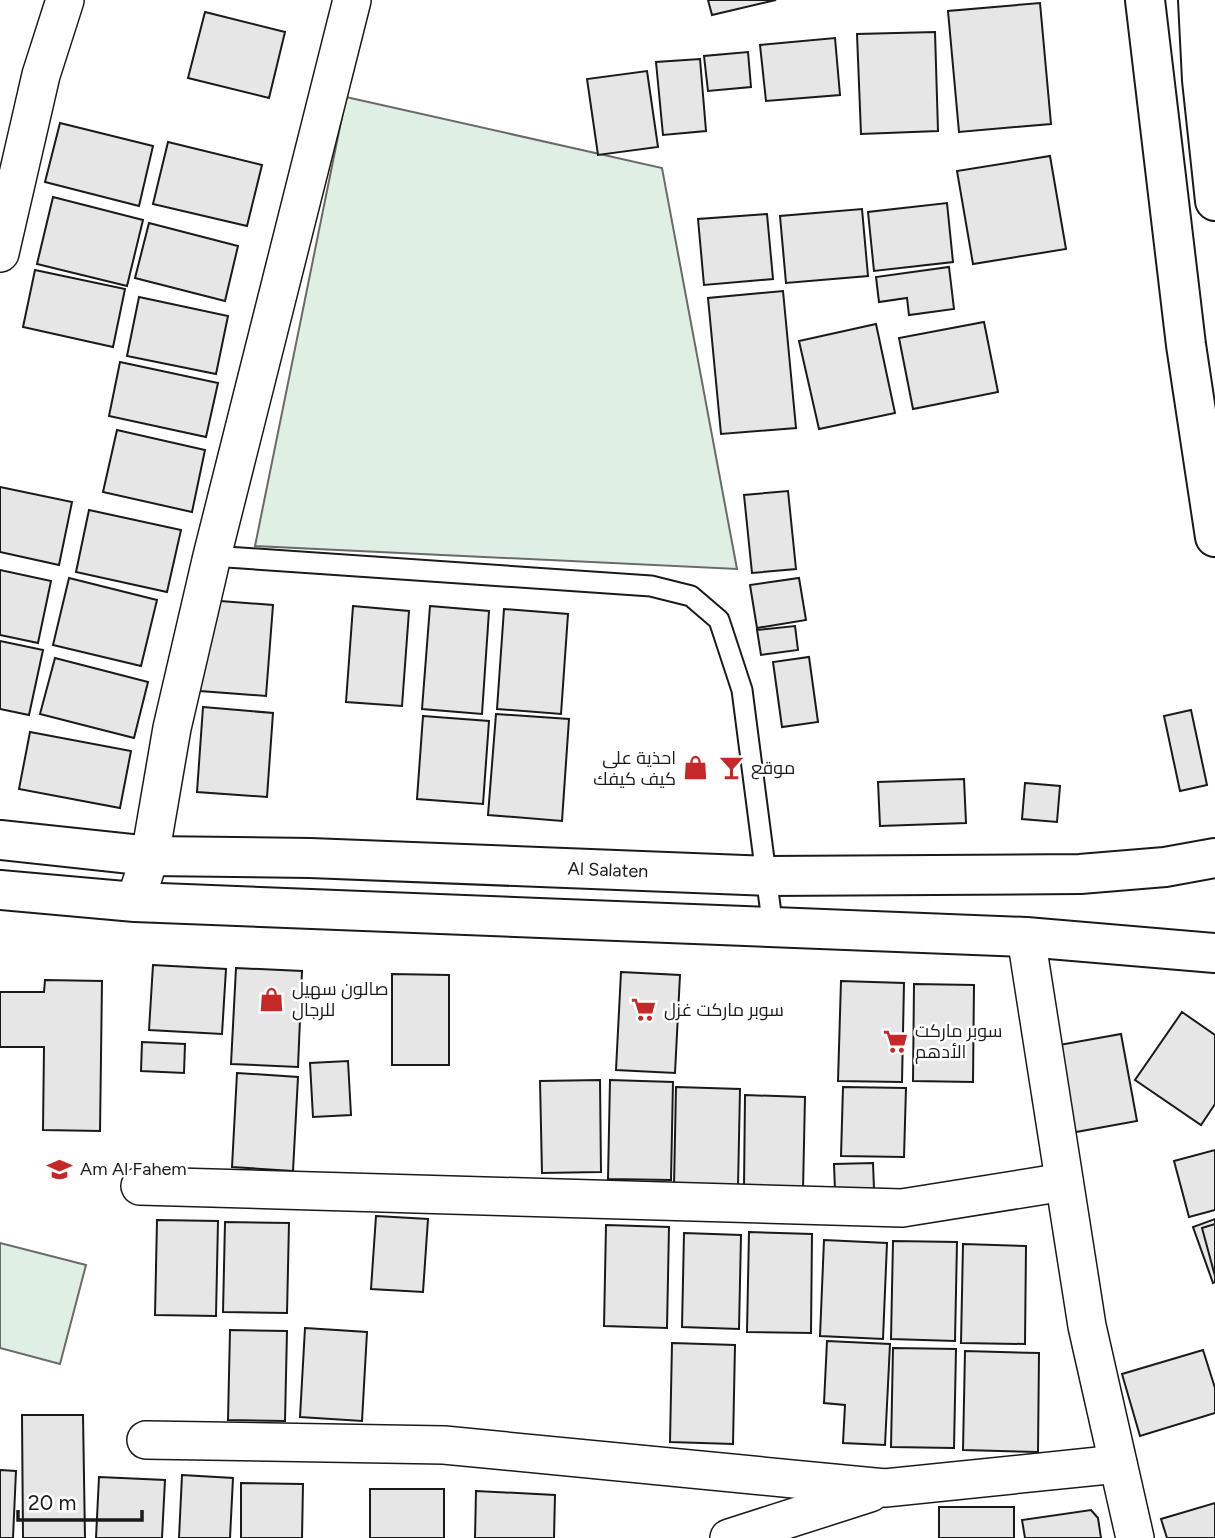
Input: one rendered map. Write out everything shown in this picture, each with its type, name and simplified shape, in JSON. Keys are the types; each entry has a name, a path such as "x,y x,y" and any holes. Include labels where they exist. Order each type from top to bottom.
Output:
{"main road":[{"path":"1145,0 1186,345 1215,537"},
{"path":"1198,0 1202,80 1215,201"},
{"name":"Al Salaten","path":"0,840 150,856 310,858 768,876 1080,874 1165,867 1215,858"},
{"path":"0,890 135,902 1027,937 1215,953"}],"street":[{"path":"0,253 41,75 65,0"},
{"path":"135,902 150,856 172,728 212,556 352,0"},
{"path":"1027,937 1087,1326 1135,1538"},
{"path":"140,1186 902,1208 1064,1182"},
{"path":"146,1440 444,1445 885,1488 1118,1464"},
{"path":"729,1538 885,1488"}],"lane":[{"path":"212,556 651,586 691,596 719,620 742,690 773,929"}],"green space":[{"path":"346,97 662,168 737,569 255,546"},
{"path":"0,1243 86,1265 60,1364 0,1348"}],"building":[{"path":"708,0 776,0 712,15"},
{"path":"1040,3 1051,124 959,132 948,11"},
{"path":"205,12 285,32 269,98 188,78"},
{"path":"935,32 938,131 861,134 857,34"},
{"path":"835,38 840,95 766,101 760,45"},
{"path":"748,52 751,87 708,91 704,56"},
{"path":"700,59 706,131 663,135 656,62"},
{"path":"647,71 658,147 598,155 587,79"},
{"path":"60,123 153,146 139,206 45,182"},
{"path":"168,142 262,165 247,226 153,204"},
{"path":"1050,156 1066,249 973,264 957,171"},
{"path":"53,197 143,220 127,286 37,264"},
{"path":"947,203 953,262 874,271 868,212"},
{"path":"862,209 868,276 786,283 780,216"},
{"path":"767,214 773,279 704,285 698,219"},
{"path":"149,223 238,246 225,301 135,278"},
{"path":"949,267 954,309 909,315 907,298 879,302 876,277"},
{"path":"35,270 125,289 113,347 23,327"},
{"path":"783,291 796,428 721,434 708,298"},
{"path":"139,297 228,316 216,374 127,356"},
{"path":"984,322 998,392 913,409 899,338"},
{"path":"876,324 895,413 819,429 799,341"},
{"path":"120,362 218,383 206,437 109,416"},
{"path":"117,430 205,450 192,512 103,492"},
{"path":"0,487 72,502 59,565 0,552"},
{"path":"788,491 796,569 752,573 744,495"},
{"path":"89,510 181,530 167,592 76,572"},
{"path":"0,570 51,581 38,643 0,635"},
{"path":"69,578 157,600 141,666 53,645"},
{"path":"799,578 806,620 757,628 750,585"},
{"path":"207,600 273,605 266,696 200,691"},
{"path":"353,606 409,611 402,706 346,702"},
{"path":"430,606 489,611 482,714 422,709"},
{"path":"504,609 568,614 561,714 497,709"},
{"path":"795,626 798,650 761,655 757,630"},
{"path":"0,641 43,650 29,715 0,709"},
{"path":"809,657 818,722 782,727 773,662"},
{"path":"55,658 148,682 134,738 40,714"},
{"path":"203,707 273,713 267,797 197,792"},
{"path":"1191,710 1207,785 1180,791 1164,716"},
{"path":"496,714 569,719 562,821 488,815"},
{"path":"423,716 489,721 483,804 417,799"},
{"path":"30,732 131,751 120,808 19,789"},
{"path":"964,779 966,823 880,826 878,782"},
{"path":"1025,783 1060,786 1057,822 1022,819"},
{"path":"153,965 226,969 222,1034 149,1030"},
{"path":"236,968 302,971 298,1067 231,1064"},
{"path":"621,972 680,975 675,1073 616,1070"},
{"path":"392,974 449,975 449,1065 392,1065"},
{"path":"45,980 102,981 100,1131 43,1130 44,1047 0,1047 0,992 44,992"},
{"path":"841,981 904,983 902,1082 838,1081"},
{"path":"914,984 974,985 973,1082 913,1081"},
{"path":"1182,1012 1215,1035 1215,1104 1201,1125 1135,1080"},
{"path":"1121,1034 1137,1121 1065,1134 1048,1047"},
{"path":"142,1042 185,1044 184,1073 141,1071"},
{"path":"348,1061 351,1115 313,1117 310,1063"},
{"path":"237,1073 298,1077 293,1171 232,1167"},
{"path":"600,1080 601,1172 542,1173 540,1081"},
{"path":"610,1080 673,1082 671,1180 608,1179"},
{"path":"676,1087 740,1089 738,1187 674,1186"},
{"path":"843,1087 906,1088 904,1157 841,1156"},
{"path":"745,1095 805,1097 803,1190 744,1188"},
{"path":"1215,1150 1215,1210 1189,1217 1174,1161"},
{"path":"873,1163 874,1189 835,1190 834,1164"},
{"path":"376,1216 428,1219 423,1292 371,1289"},
{"path":"1215,1219 1215,1282 1213,1283 1193,1227"},
{"path":"157,1220 218,1221 216,1316 155,1315"},
{"path":"225,1222 289,1223 287,1313 223,1312"},
{"path":"1215,1224 1215,1276 1202,1228"},
{"path":"606,1225 669,1227 667,1328 604,1326"},
{"path":"749,1232 812,1234 811,1333 747,1332"},
{"path":"684,1233 741,1235 739,1329 682,1327"},
{"path":"824,1240 887,1243 883,1339 820,1336"},
{"path":"893,1241 957,1242 955,1341 891,1339"},
{"path":"963,1244 1026,1246 1025,1344 961,1343"},
{"path":"305,1328 367,1332 362,1421 300,1417"},
{"path":"230,1330 287,1331 285,1421 228,1420"},
{"path":"827,1341 890,1344 885,1445 843,1443 845,1405 824,1403"},
{"path":"672,1343 735,1345 733,1444 670,1442"},
{"path":"893,1348 956,1349 954,1448 891,1447"},
{"path":"1203,1350 1215,1388 1215,1413 1140,1436 1122,1374"},
{"path":"965,1351 1039,1353 1038,1452 963,1450"},
{"path":"22,1415 83,1415 85,1538 23,1538"},
{"path":"0,1470 16,1471 13,1538 0,1538"},
{"path":"182,1475 233,1478 230,1538 179,1538"},
{"path":"99,1477 165,1480 162,1538 96,1538"},
{"path":"241,1483 303,1484 302,1538 241,1538"},
{"path":"370,1489 444,1489 444,1538 370,1538"},
{"path":"476,1491 555,1495 554,1538 475,1538"},
{"path":"1215,1503 1215,1538 1167,1538 1161,1519"},
{"path":"939,1507 1014,1507 1014,1538 939,1538"},
{"path":"1091,1510 1098,1518 1101,1538 1025,1538 1022,1520"}],"place":[{"name":"احذية على كيف كيفك","path":"696,768"},
{"name":"موقع","path":"731,768"},
{"name":"صالون سهيل للرجال","path":"272,999"},
{"name":"سوبر ماركت غزل","path":"644,1010"},
{"name":"سوبر ماركت الأدهم","path":"895,1041"},
{"name":"Am Al Fahem","path":"60,1169"}]}
